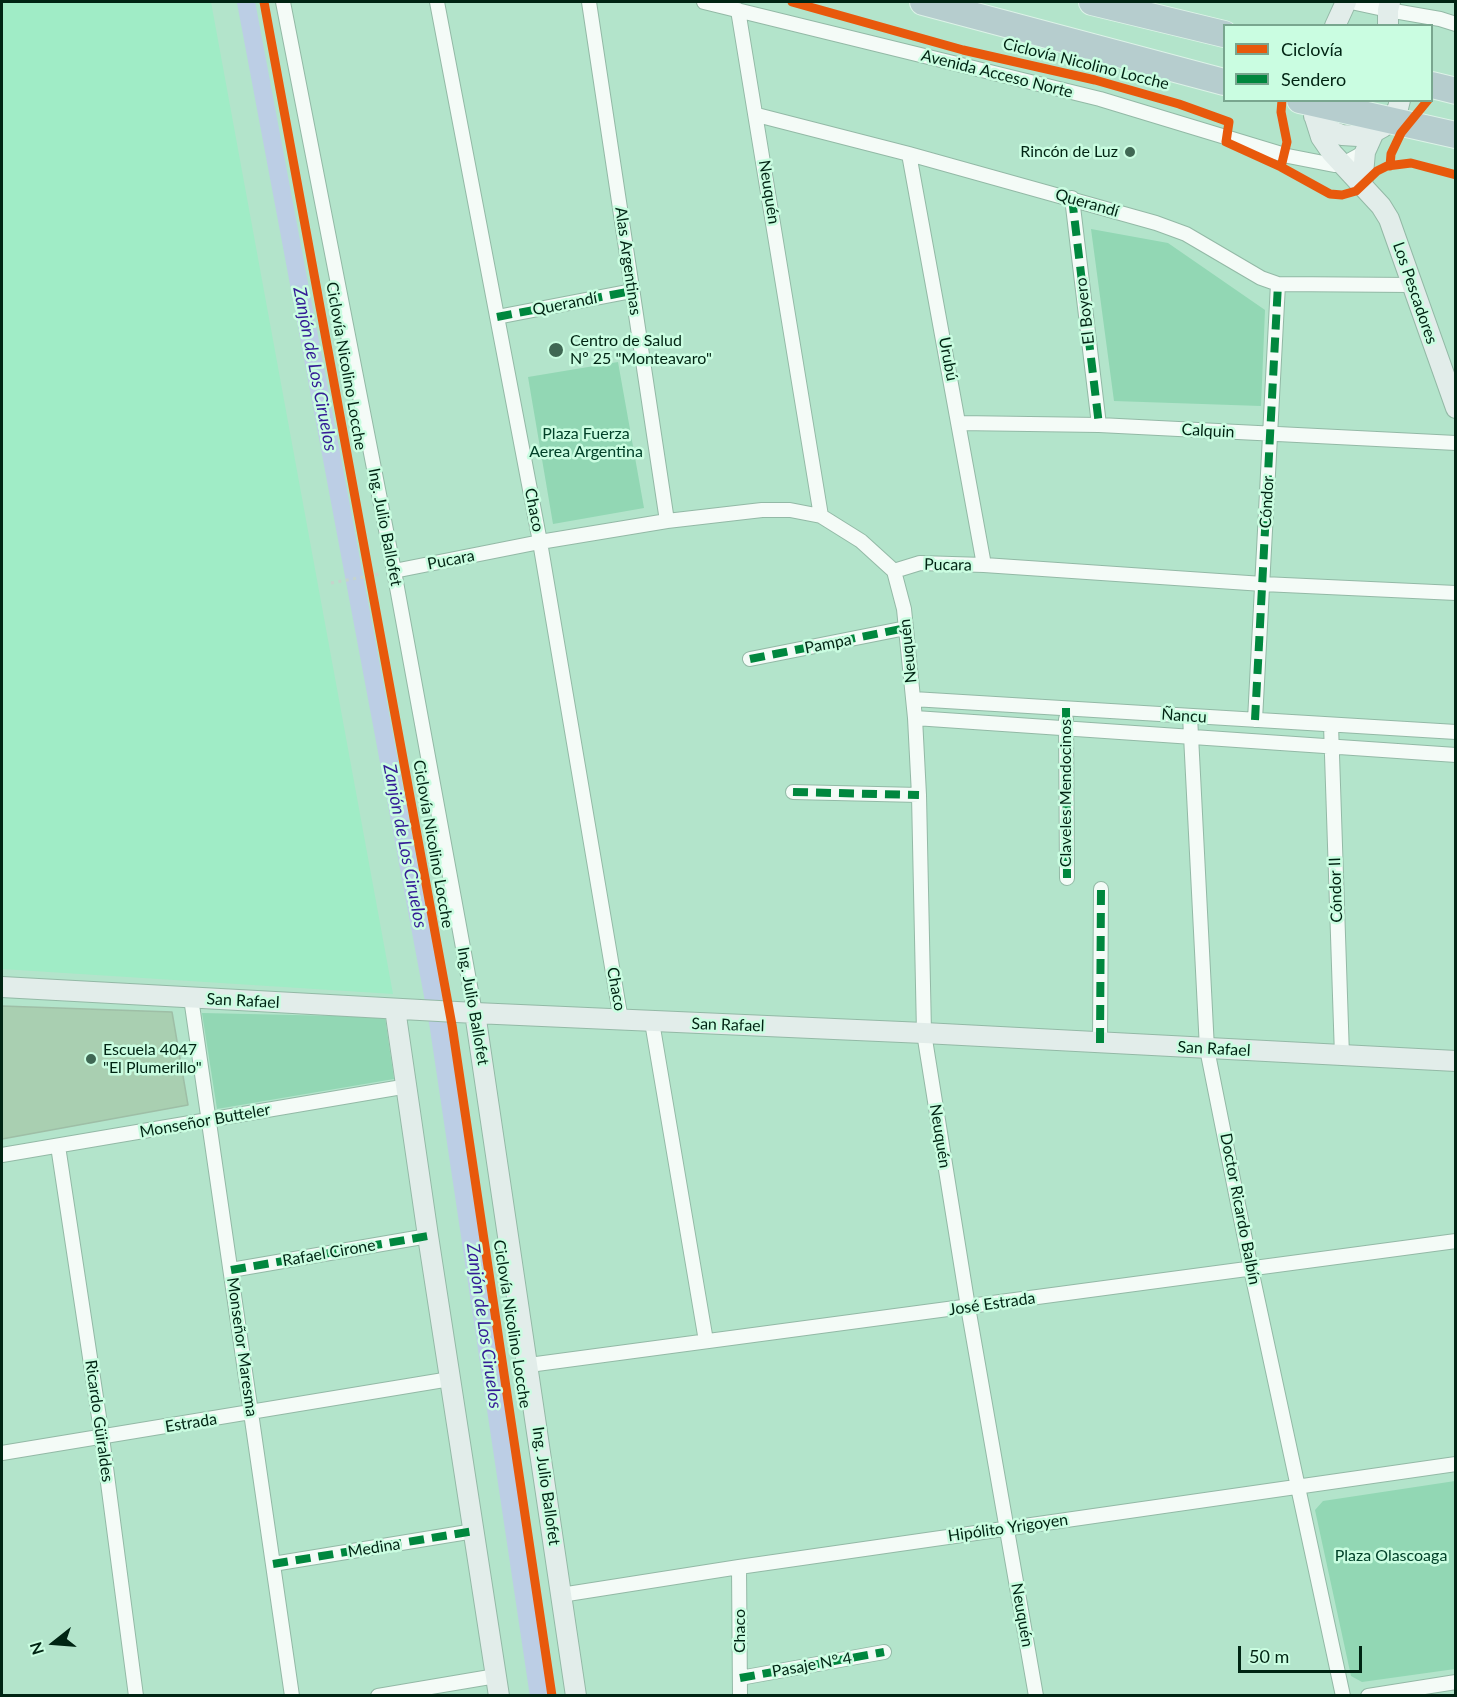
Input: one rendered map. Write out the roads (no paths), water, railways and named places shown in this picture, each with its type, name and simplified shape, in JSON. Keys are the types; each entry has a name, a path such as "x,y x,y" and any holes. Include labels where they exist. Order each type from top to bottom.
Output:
{"highway":[{"path":"923,2 1223,82"},
{"path":"1092,2 1223,34"},
{"path":"1433,86 1455,91"},
{"path":"1307,105 1388,118 1455,135"}],"street":[{"name":"Ing. Julio Ballofet","path":"283,2 394,571 529,1365 576,1695"},
{"name":"Chaco","path":"437,2 540,542 621,1020"},
{"name":"Alas Argentinas","path":"589,2 667,521"},
{"name":"Avenida Acceso Norte","path":"704,2 1100,99 1288,156 1325,164 1343,164"},
{"path":"1336,24 1346,2"},
{"path":"1351,2 1389,12 1440,19 1455,24"},
{"name":"Neuquén","path":"738,10 757,115 820,516"},
{"name":"Los Pescadores","path":"1307,105 1321,137 1389,219 1455,408"},
{"name":"Querandí","path":"757,115 1072,198 1156,223 1186,234 1261,278 1278,284 1412,285"},
{"path":"1343,164 1365,152 1388,118"},
{"path":"1288,156 1307,152 1321,137"},
{"path":"1362,185 1365,152"},
{"name":"Urubú","path":"909,154 984,566"},
{"name":"El Boyero","path":"1072,198 1099,424"},
{"name":"Cóndor","path":"1255,720 1278,284"},
{"name":"Querandí","path":"497,317 632,291"},
{"name":"Calquin","path":"959,423 1099,424 1455,443"},
{"name":"Pucara","path":"394,571 540,542 667,521 762,510 790,510 820,516 861,541 894,571 920,563 1455,593"},
{"name":"Neuquén","path":"894,571 904,609 915,718 919,795 924,1034 968,1307 1036,1695"},
{"name":"Pampa","path":"750,659 906,628"},
{"name":"Ñancu","path":"913,699 1455,732"},
{"name":"Claveles Mendocinos","path":"1066,708 1067,878"},
{"name":"Doctor Ricardo Balbín","path":"1190,716 1207,1049 1251,1269 1343,1695"},
{"name":"Ñancu","path":"915,718 1455,754"},
{"name":"Cóndor II","path":"1331,725 1342,1056"},
{"path":"793,792 919,795"},
{"path":"1100,1043 1101,889"},
{"name":"San Rafael","path":"2,987 191,999 1455,1061"},
{"name":"Monseñor Maresma","path":"191,999 292,1695"},
{"path":"378,1695 497,1686 428,1236 408,1086 403,1009"},
{"path":"652,1022 705,1341"},
{"name":"Monseñor Butteler","path":"2,1155 408,1086"},
{"name":"Ricardo Güiraldes","path":"58,1146 102,1437 136,1695"},
{"name":"Rafael Cirone","path":"231,1270 428,1236"},
{"name":"José Estrada","path":"529,1365 1455,1241"},
{"name":"Estrada","path":"2,1453 450,1379"},
{"name":"Hipólito Yrigoyen","path":"561,1595 739,1567 1455,1464"},
{"name":"Medina","path":"273,1564 474,1531"},
{"name":"Chaco","path":"739,1567 740,1695"},
{"name":"Pasaje N° 4","path":"740,1678 884,1652"},
{"path":"1368,1695 1455,1682"}],"waterway":[{"name":"Zanjón de Los Ciruelos","path":"246,2 438,1022 539,1696"}],"place":[{"name":"Rincón de Luz","path":"1130,152"},
{"name":"Centro de Salud Nº 25 \"Monteavaro\"","path":"556,350"},
{"name":"Escuela 4047 \"El Plumerillo\"","path":"91,1059"}],"park label":[{"name":"Plaza Fuerza Aerea Argentina","path":"586,443"},
{"name":"Plaza Olascoaga","path":"1391,1556"}]}
